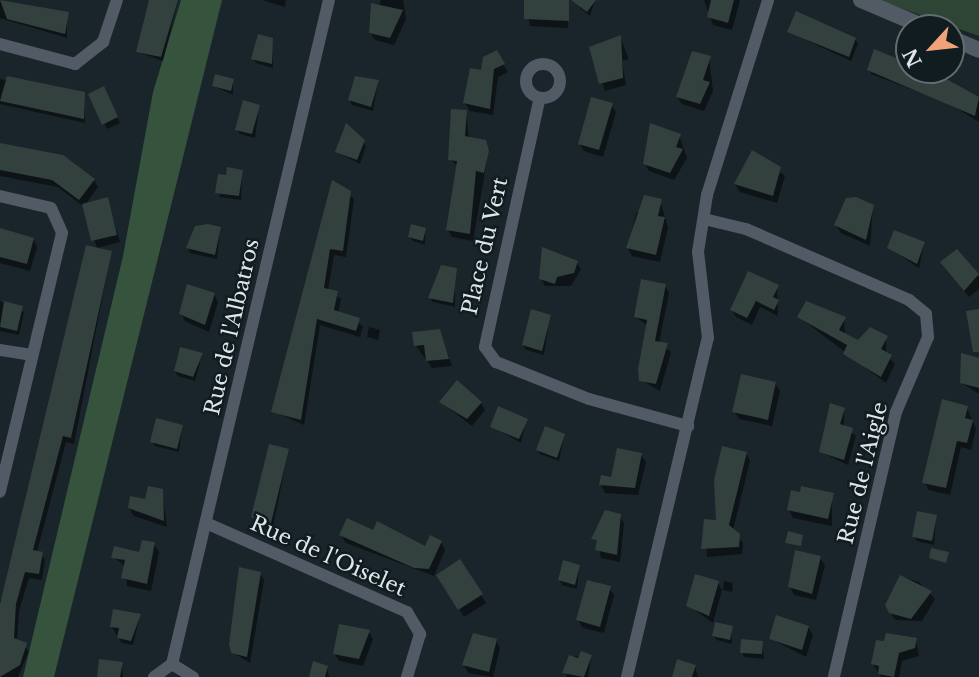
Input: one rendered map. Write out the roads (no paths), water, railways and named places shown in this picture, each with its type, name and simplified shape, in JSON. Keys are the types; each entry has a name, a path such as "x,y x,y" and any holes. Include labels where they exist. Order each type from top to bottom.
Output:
{"street":[{"path":"0,44 75,64 103,43 117,0"},
{"name":"Rue de l'Albatros","path":"172,664 329,0"},
{"path":"628,677 708,338 698,252 704,219 768,0"},
{"path":"861,0 895,14"},
{"name":"Place du Vert","path":"539,101 485,348 496,362 589,399 688,426"},
{"path":"0,196 51,208 61,222 0,492"},
{"name":"Rue de l'Aigle","path":"704,219 746,229 909,300 926,314 928,337 896,412 834,677"},
{"path":"0,350 30,355"},
{"name":"Rue de l'Oiselet","path":"206,523 407,612 420,634 407,677"},
{"path":"154,677 172,664 193,677"}]}
